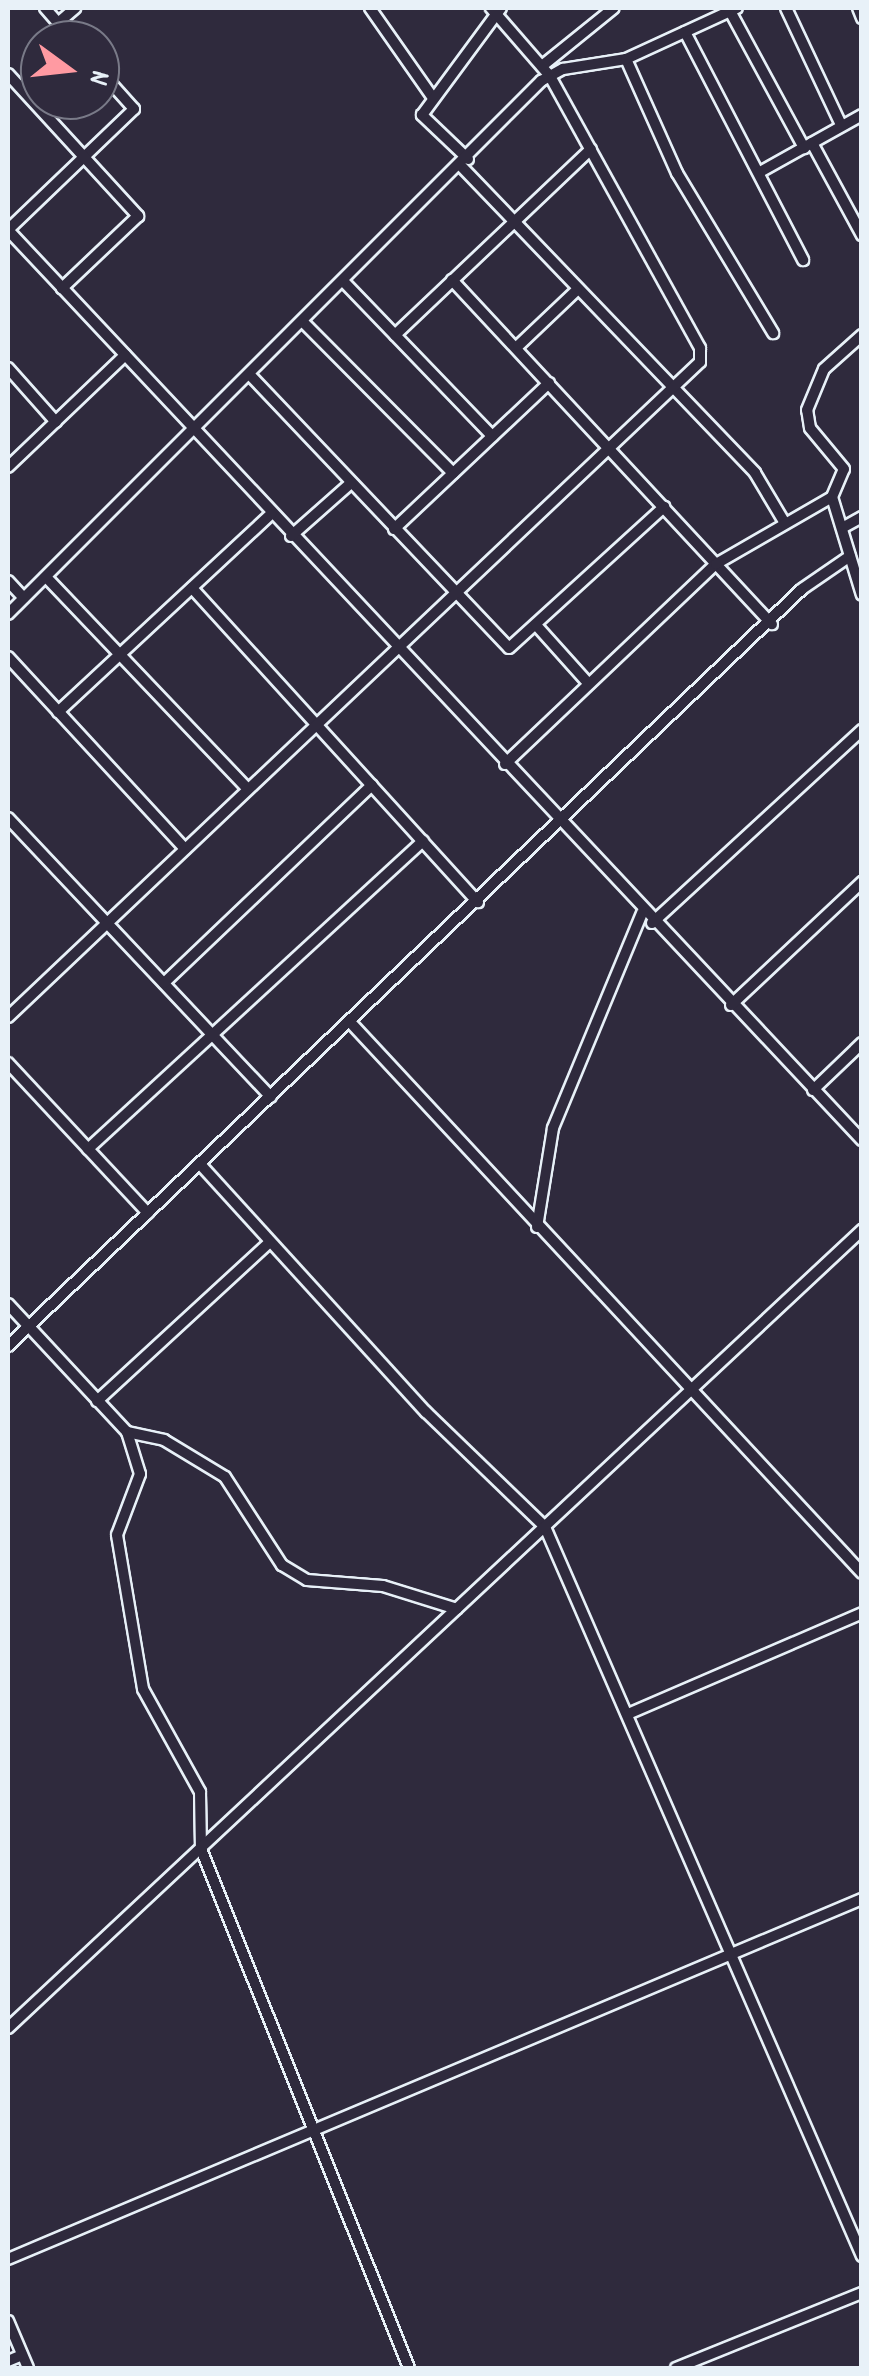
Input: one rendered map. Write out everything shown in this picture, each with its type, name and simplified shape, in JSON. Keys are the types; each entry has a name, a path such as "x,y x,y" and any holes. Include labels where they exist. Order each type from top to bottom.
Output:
{"street":[{"path":"370,8 433,98"},
{"path":"8,614 464,163 545,70 614,8"},
{"path":"786,8 841,125"},
{"path":"858,8 862,18"},
{"path":"8,1016 316,724 457,596 612,451 674,392 692,375 700,348 545,70 497,9 433,98 424,121 577,290 674,392 754,473 783,520"},
{"path":"545,70 626,59 733,10 862,235"},
{"path":"685,32 803,260"},
{"path":"626,59 677,173 773,332"},
{"path":"8,74 138,216 62,288"},
{"path":"120,93 134,109 8,230 642,913 862,1140"},
{"path":"760,172 862,115"},
{"path":"394,335 591,149"},
{"path":"452,280 518,346 772,624"},
{"path":"344,282 492,436"},
{"path":"518,346 577,290"},
{"path":"304,322 453,473"},
{"path":"861,592 832,497 844,469 810,428 806,410 824,369 862,335"},
{"path":"8,468 125,355"},
{"path":"8,368 56,422"},
{"path":"250,375 509,648 664,507"},
{"path":"394,529 549,383"},
{"path":"292,536 351,483"},
{"path":"505,764 716,564 783,520 832,497"},
{"path":"58,712 271,514"},
{"path":"842,528 862,517"},
{"path":"8,1346 772,624 802,590 850,556"},
{"path":"46,577 248,789"},
{"path":"8,581 24,598"},
{"path":"192,588 478,902"},
{"path":"536,625 589,684"},
{"path":"8,657 185,849"},
{"path":"652,923 862,730"},
{"path":"164,983 372,785"},
{"path":"8,818 271,1097"},
{"path":"88,1149 422,841"},
{"path":"731,1005 862,882"},
{"path":"537,1226 552,1128 642,913"},
{"path":"350,1022 688,1392 862,1574"},
{"path":"813,1090 862,1043"},
{"path":"8,1063 148,1213"},
{"path":"200,1164 545,1527 862,2256"},
{"path":"8,2028 862,1230"},
{"path":"97,1400 270,1242"},
{"path":"8,1304 127,1432 140,1474 117,1535 143,1689 200,1792 201,1849 409,2368"},
{"path":"127,1432 164,1440 225,1477 282,1565 307,1580 383,1586 457,1609"},
{"path":"628,1714 862,1613"},
{"path":"8,2259 862,1899"},
{"path":"676,2368 862,2293"},
{"path":"8,2321 28,2368"},
{"path":"8,2362 22,2355"}]}
